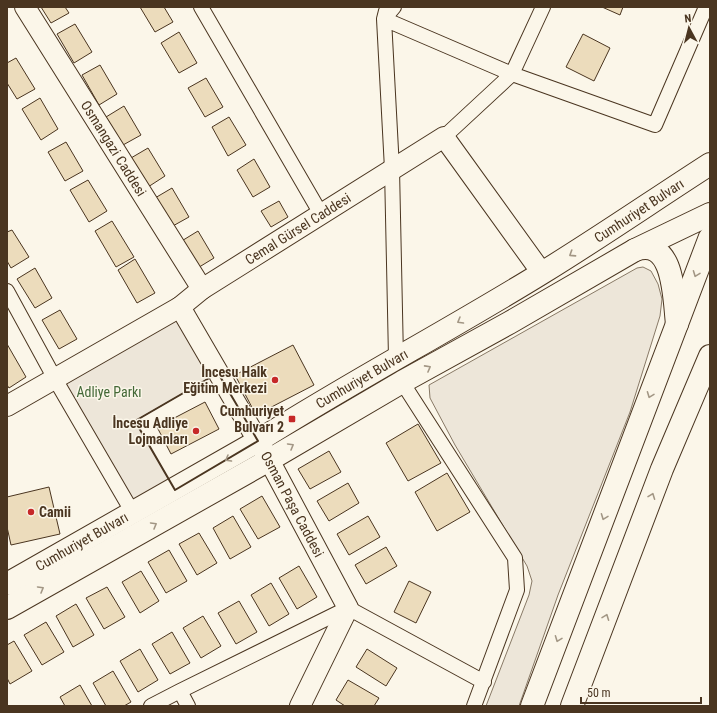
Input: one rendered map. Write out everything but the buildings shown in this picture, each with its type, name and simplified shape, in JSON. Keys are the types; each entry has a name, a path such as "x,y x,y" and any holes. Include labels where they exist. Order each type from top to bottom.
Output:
{"main road":[{"name":"Osmangazi Caddesi","path":"25,7 202,289"},
{"name":"Cemal Gürsel Caddesi","path":"7,406 180,307 202,289 444,137"},
{"path":"444,137 542,273"},
{"name":"Cumhuriyet Bulvarı","path":"7,608 263,450 292,419 542,273 710,164"},
{"name":"Cumhuriyet Bulvarı","path":"8,580 133,513 402,382 635,250 710,214"},
{"path":"532,706 710,238"},
{"path":"635,250 643,247 657,251 662,255 668,264 671,274 677,324"},
{"name":"Osman Paşa Caddesi","path":"180,307 263,450 348,608"},
{"path":"572,706 662,469 710,356"},
{"path":"300,706 348,608"}],"street":[{"path":"201,7 321,214"},
{"path":"383,11 394,7"},
{"path":"444,137 512,74 542,7"},
{"path":"383,11 512,74 655,125 706,7"},
{"path":"383,11 392,169 396,358"},
{"path":"7,291 55,379 133,513"},
{"path":"402,382 515,558 517,590 474,706"},
{"path":"151,706 348,608 484,682"},
{"path":"180,691 188,706"}],"green space":[{"path":"643,267 651,271 658,284 662,299 660,316 630,412 558,595 519,706 486,706 529,595 532,581 527,566 455,445 430,398 429,385 637,268"},
{"name":"Adliye Parkı","path":"180,307 218,373 135,421 175,490 133,513 55,379"}],"wall":[{"path":"218,373 258,441 175,490 135,421 218,373"}],"place":[{"name":"İncesu Halk Eğitim Merkezi","path":"275,380"},
{"name":"Cumhuriyet Bulvarı 2","path":"292,419"},
{"name":"İncesu Adliye Lojmanları","path":"196,431"},
{"name":"Camii","path":"31,512"}]}
